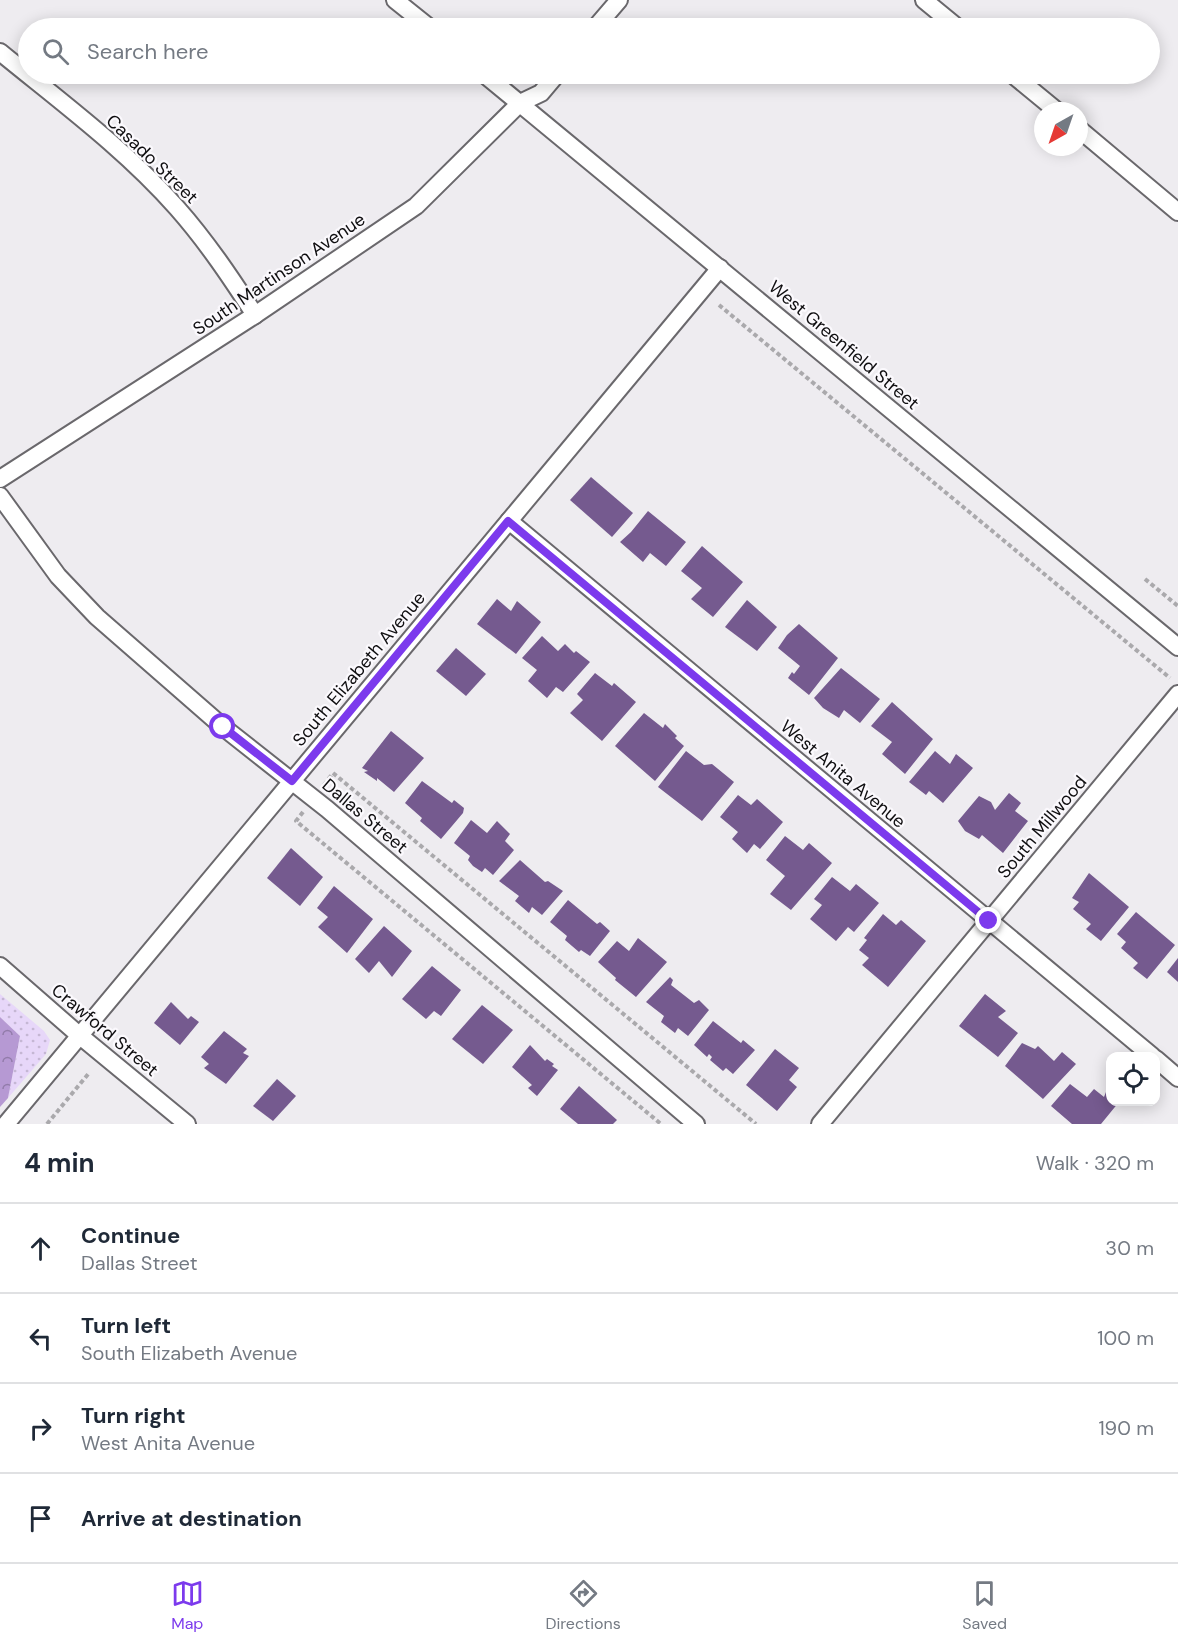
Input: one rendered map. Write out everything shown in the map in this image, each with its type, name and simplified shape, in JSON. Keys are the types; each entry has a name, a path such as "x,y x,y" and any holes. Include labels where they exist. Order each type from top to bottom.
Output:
{"street":[{"path":"395,0 418,18"},
{"path":"604,18 619,0"},
{"path":"935,3 949,18"},
{"name":"Casado Street","path":"0,52 18,67"},
{"name":"Casado Street","path":"39,84 103,137 150,180 208,245 255,315"},
{"name":"West Greenfield Street","path":"496,84 1178,647"},
{"name":"South Martinson Avenue","path":"0,479 255,315 417,206 520,103 541,93 549,84"},
{"path":"1024,84 1046,102"},
{"path":"1088,137 1178,212"},
{"name":"South Elizabeth Avenue","path":"6,1124 720,268"},
{"name":"Dallas Street","path":"0,496 58,576 97,617 223,727 327,809 696,1124"},
{"name":"West Anita Avenue","path":"508,521 1147,1052"},
{"name":"South Millwood","path":"820,1124 1178,694"},
{"name":"Crawford Street","path":"0,966 187,1124"},
{"name":"West Anita Avenue","path":"1160,1063 1178,1078"}],"path":[{"path":"719,305 1178,684"},
{"path":"1145,579 1178,606"},
{"path":"47,1124 89,1073"}],"shaded area":[{"path":"0,994 44,1031 50,1040 46,1054 8,1098 20,1036 0,1017"}],"green space":[{"path":"0,1017 20,1036 8,1098 0,1107"}],"building":[{"path":"591,477 633,513 612,537 570,500"},
{"path":"648,511 686,542 666,566 650,553 643,562 620,542"},
{"path":"702,546 743,582 713,617 691,599 702,588 681,571"},
{"path":"497,599 511,611 517,601 541,622 516,654 477,624"},
{"path":"747,600 777,627 757,651 725,627"},
{"path":"799,624 838,658 809,695 788,678 800,666 778,648"},
{"path":"542,636 558,651 565,644 574,653 576,651 590,662 563,692 556,687 547,698 528,681 537,670 522,658"},
{"path":"456,648 486,674 466,696 436,671"},
{"path":"841,668 880,699 860,723 844,710 839,718 823,708 814,698"},
{"path":"595,673 612,686 614,683 636,702 602,741 570,713 583,700 577,694"},
{"path":"892,702 933,739 905,774 882,754 892,742 871,726"},
{"path":"644,713 663,728 665,724 684,746 655,781 615,746"},
{"path":"391,731 424,758 394,792 377,778 377,781 364,772 368,771 362,768"},
{"path":"686,751 704,765 712,764 734,782 702,821 658,787"},
{"path":"935,751 950,764 956,754 973,768 943,803 929,791 926,795 909,782"},
{"path":"422,781 452,803 454,800 464,808 463,813 441,839 420,821 422,818 405,803"},
{"path":"1009,793 1021,803 1015,811 1028,821 1003,853 982,835 979,839 965,831 958,821 979,796 991,802 995,810"},
{"path":"738,795 751,805 757,799 783,822 760,849 754,844 747,853 732,839 738,832 720,817"},
{"path":"471,820 487,833 497,821 510,834 505,841 514,850 493,875 485,868 482,872 473,866 468,860 470,856 454,843"},
{"path":"785,836 803,850 809,843 832,863 791,910 770,894 785,876 766,860"},
{"path":"291,848 323,877 300,906 267,878"},
{"path":"520,860 545,882 548,881 563,891 542,915 532,907 529,913 515,901 519,896 499,881"},
{"path":"1089,873 1129,907 1101,941 1086,929 1091,924 1073,909 1079,902 1072,898"},
{"path":"832,877 850,891 856,884 879,903 854,932 848,927 836,941 810,919 822,905 814,899"},
{"path":"334,886 373,919 347,953 318,927 328,917 317,908"},
{"path":"568,900 597,924 600,922 610,931 590,956 581,950 579,952 565,940 567,936 550,922"},
{"path":"1136,912 1175,945 1147,979 1133,968 1138,963 1121,948 1126,942 1117,934"},
{"path":"883,914 896,925 901,920 926,941 888,987 862,965 869,958 859,950 867,940 864,938"},
{"path":"384,926 412,951 392,977 379,961 369,973 355,959"},
{"path":"638,938 667,962 636,997 598,962 617,941 629,951"},
{"path":"1178,958 1178,982 1167,972"},
{"path":"432,966 461,990 441,1016 434,1011 426,1019 402,999"},
{"path":"670,977 673,980 671,985 694,1003 699,1000 709,1010 688,1036 678,1028 675,1033 661,1022 664,1016 646,1002"},
{"path":"985,994 1006,1011 998,1017 1018,1033 998,1057 959,1026"},
{"path":"171,1002 188,1019 191,1016 199,1022 180,1045 154,1023"},
{"path":"482,1005 513,1030 483,1064 452,1039"},
{"path":"713,1021 741,1043 743,1040 755,1050 733,1074 726,1068 723,1071 710,1060 712,1057 709,1054 707,1057 694,1045"},
{"path":"224,1031 247,1049 243,1053 249,1056 226,1084 204,1068 209,1064 201,1057"},
{"path":"1022,1043 1035,1049 1038,1046 1054,1061 1062,1052 1076,1064 1043,1099 1005,1066"},
{"path":"530,1045 545,1061 547,1059 558,1070 537,1096 528,1088 532,1085 512,1067"},
{"path":"775,1049 799,1068 789,1080 797,1087 777,1111 746,1085"},
{"path":"277,1079 296,1096 273,1121 253,1106"},
{"path":"1070,1084 1087,1097 1094,1089 1104,1097 1106,1092 1106,1106 1116,1106 1101,1124 1072,1124 1051,1106"},
{"path":"579,1086 617,1120 613,1124 578,1124 560,1109"}],"route":[{"path":"223,727 292,781 508,521 989,921"}]}
